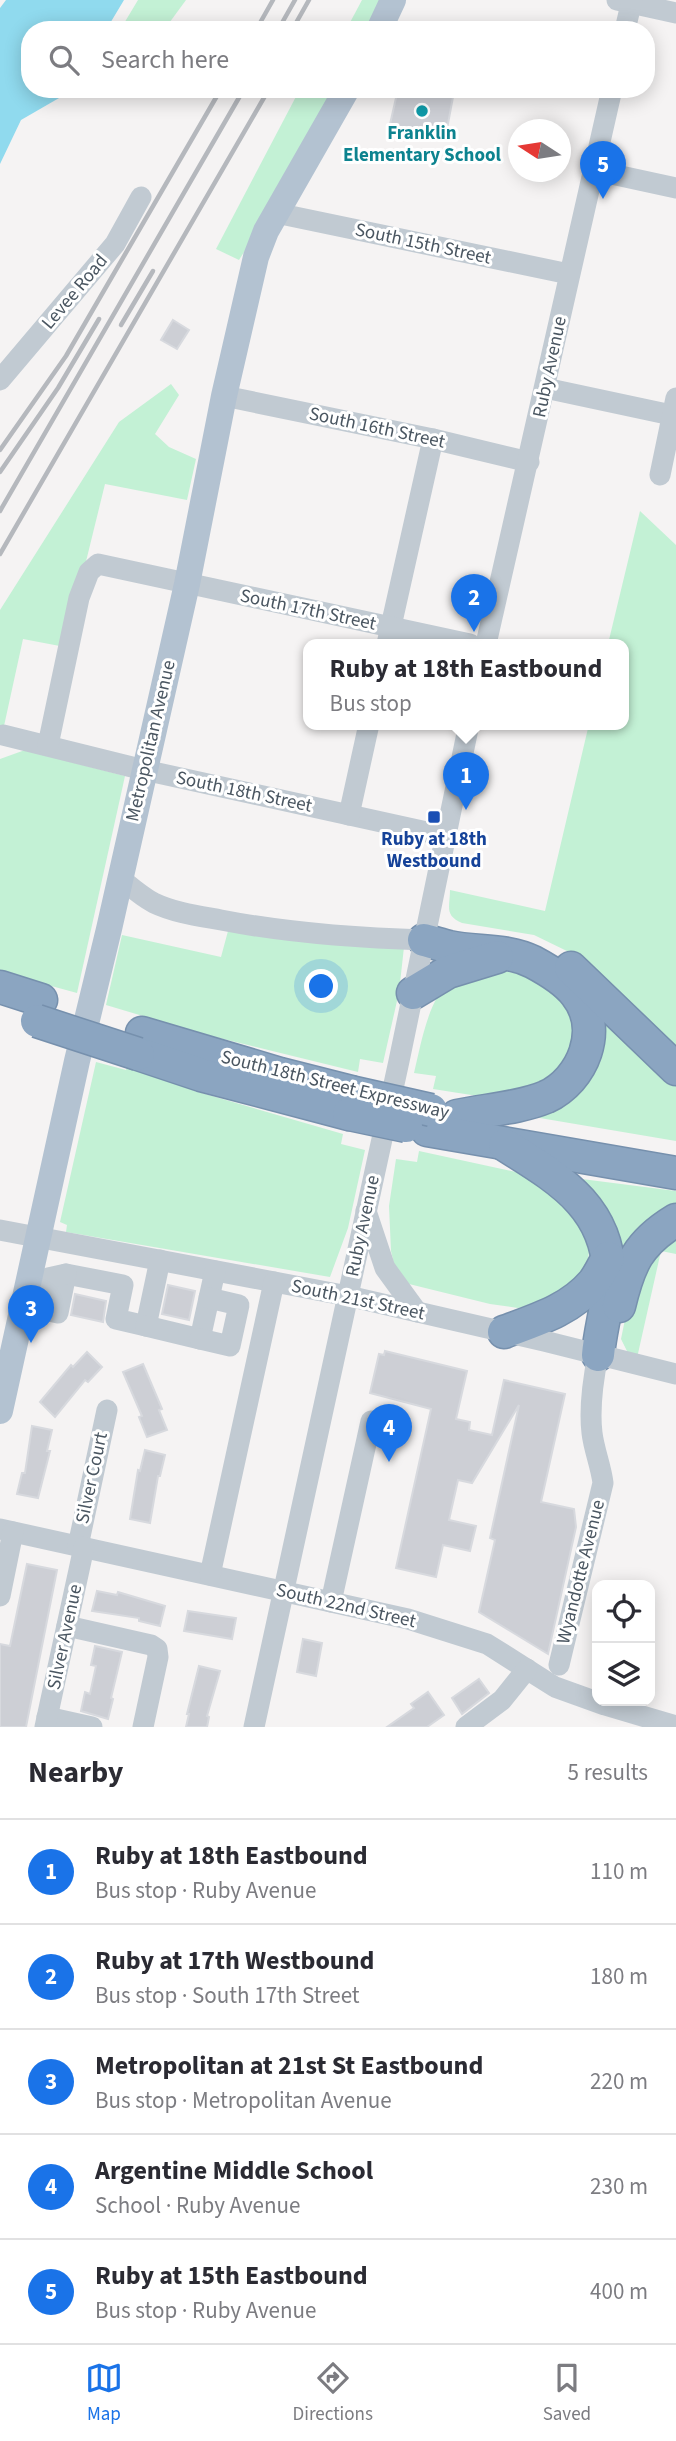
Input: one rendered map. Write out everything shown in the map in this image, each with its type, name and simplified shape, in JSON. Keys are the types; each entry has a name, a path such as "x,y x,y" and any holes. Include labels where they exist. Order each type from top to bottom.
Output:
{"highway":[{"path":"424,940 454,932 529,944 553,954 575,970 676,1069"},
{"path":"424,940 450,947 509,954 532,962 558,978 577,995 586,1016 589,1038 584,1059 563,1087 545,1097 527,1103 438,1119"},
{"path":"413,993 448,972 509,954"},
{"name":"South 18th Street Expressway","path":"0,987 39,1010 140,1044 215,1079 438,1119 676,1156"},
{"name":"South 18th Street Expressway","path":"0,1008 39,1010"},
{"name":"South 18th Street Expressway","path":"438,1119 505,1145 676,1173"},
{"path":"505,1145 558,1178 592,1214 604,1238 609,1282 598,1355"},
{"path":"598,1355 613,1333 631,1264 656,1232 676,1220"},
{"path":"504,1332 549,1315 573,1302 594,1282 608,1258"}],"main road":[{"path":"383,21 393,0"},
{"name":"Metropolitan Avenue","path":"1,1406 32,1308 37,1237 187,584 224,396 256,257 266,231 342,98"}],"street":[{"path":"626,21 627,1 676,13"},
{"name":"Ruby Avenue","path":"487,639 610,98"},
{"path":"593,170 676,188"},
{"name":"Levee Road","path":"0,380 115,244 141,197"},
{"name":"South 15th Street","path":"276,213 569,275"},
{"path":"545,388 675,410 660,475"},
{"name":"South 16th Street","path":"224,396 433,439 529,462"},
{"path":"389,636 433,439"},
{"name":"South 17th Street","path":"48,745 79,598 89,572 98,564 389,636 419,639"},
{"path":"349,815 368,730"},
{"name":"Ruby Avenue","path":"254,1727 468,730"},
{"name":"South 18th Street","path":"3,735 145,770 445,836"},
{"path":"120,878 155,903 182,913 264,928 366,939 424,940"},
{"path":"365,1209 385,1268 417,1312"},
{"name":"South 21st Street","path":"0,1230 348,1296 676,1374"},
{"path":"83,1277 87,1246"},
{"path":"32,1308 58,1313 83,1277 108,1251"},
{"path":"146,1326 160,1261"},
{"path":"200,1339 215,1271"},
{"path":"232,1303 237,1275"},
{"path":"83,1277 123,1286 116,1319 230,1346 239,1305 209,1298"},
{"path":"210,1575 274,1282"},
{"name":"Wyandotte Avenue","path":"559,1665 603,1483 592,1432 593,1378 598,1355"},
{"name":"Silver Court","path":"81,1547 107,1410"},
{"path":"331,1602 371,1421"},
{"path":"0,1596 6,1530"},
{"name":"South 22nd Street","path":"6,1530 408,1619 487,1644 555,1687 676,1726"},
{"name":"Silver Avenue","path":"46,1722 81,1547"},
{"path":"67,1626 151,1644 157,1649 158,1657 143,1727"},
{"path":"466,1727 502,1700 527,1668"},
{"path":"46,1722 92,1727"}],"green space":[{"path":"138,0 186,0 171,21 125,21"},
{"path":"362,0 380,0 370,21 351,21"},
{"path":"295,98 328,98 239,260 216,249"},
{"path":"171,384 179,395 155,434 169,447 196,459 187,500 105,484 65,647 23,639 4,726 0,727 0,610 119,422"},
{"path":"640,511 676,545 676,1055 571,953 534,935 462,923 450,914 449,910 450,890 545,911 588,730 629,730 629,639 609,639"},
{"path":"25,750 125,776 77,993 0,972 0,759"},
{"path":"228,931 404,947 399,992 383,1063 360,1059 358,1072 203,1034 106,1005 122,935 221,957"},
{"path":"496,970 534,979 577,1016 573,1058 540,1087 484,1097 433,1089 436,1076 414,1073 431,1009 437,997 452,981"},
{"path":"591,1003 676,1077 676,1141 528,1116 558,1098"},
{"path":"96,1062 126,1070 128,1064 195,1091 343,1134 341,1144 365,1150 348,1228 330,1277 66,1232 67,1225 60,1222"},
{"path":"419,1151 525,1174 570,1203 590,1244 587,1267 576,1285 528,1307 518,1308 490,1304 409,1284 394,1264 389,1206 396,1159 417,1162"},
{"path":"574,1178 676,1191 676,1214 621,1270"},
{"path":"676,1231 676,1254 661,1251 637,1358 628,1353 621,1339 633,1280"}],"water":[{"path":"6,0 124,0 111,21 21,21 21,98 59,98 21,120 0,164 0,8"}],"building":[{"name":"Franklin Elementary School","path":"396,98 453,98 447,129 427,125 423,140 388,133"},
{"path":"173,320 189,330 177,349 161,340"},
{"path":"168,1285 195,1291 189,1320 162,1314"},
{"path":"75,1294 106,1301 103,1322 71,1315"},
{"path":"385,1351 467,1371 456,1419 470,1422 469,1430 492,1435 504,1380 565,1394 541,1502 574,1509 576,1527 548,1654 479,1612 495,1540 490,1538 519,1405 472,1483 458,1480 449,1520 476,1526 470,1551 443,1545 436,1577 396,1568 431,1409 370,1393 379,1354 384,1355"},
{"path":"87,1352 102,1367 88,1382 85,1380 55,1417 40,1402 71,1365 73,1367"},
{"path":"143,1364 162,1409 159,1410 167,1430 147,1437 139,1417 142,1416 123,1372"},
{"path":"32,1426 52,1430 47,1451 50,1451 38,1498 17,1494 22,1473 25,1473"},
{"path":"145,1450 165,1455 158,1476 150,1523 130,1519 138,1470 140,1471"},
{"path":"27,1564 57,1570 26,1727 0,1727 0,1644 10,1646"},
{"path":"97,1591 117,1595 118,1592 165,1606 160,1626 139,1621 139,1618 92,1611"},
{"path":"188,1611 236,1618 232,1639 184,1631"},
{"path":"303,1639 322,1643 316,1676 297,1672"},
{"path":"95,1646 122,1652 108,1719 81,1711 85,1692 90,1694 96,1666 91,1665"},
{"path":"199,1666 220,1671 207,1716 207,1727 186,1727 187,1714"},
{"path":"479,1679 489,1693 462,1714 452,1698"},
{"path":"428,1692 444,1715 427,1727 387,1727 414,1708 411,1704"}],"railway":[{"path":"261,21 273,0"},
{"path":"283,21 295,0"},
{"path":"297,21 309,0"},
{"path":"0,450 66,356 216,98"},
{"path":"0,511 239,98"},
{"path":"0,554 264,98"},
{"path":"121,325 153,271"},
{"path":"0,472 58,388 99,319"}],"place":[{"name":"Franklin Elementary School","path":"422,111"},
{"name":"Ruby at 15th Eastbound","path":"603,199"},
{"name":"Ruby at 17th Westbound","path":"474,632"},
{"name":"Ruby at 18th Eastbound","path":"466,810"},
{"name":"Ruby at 18th Westbound","path":"434,817"},
{"name":"Metropolitan at 21st St Eastbound","path":"31,1343"},
{"name":"Argentine Middle School","path":"389,1462"}]}
